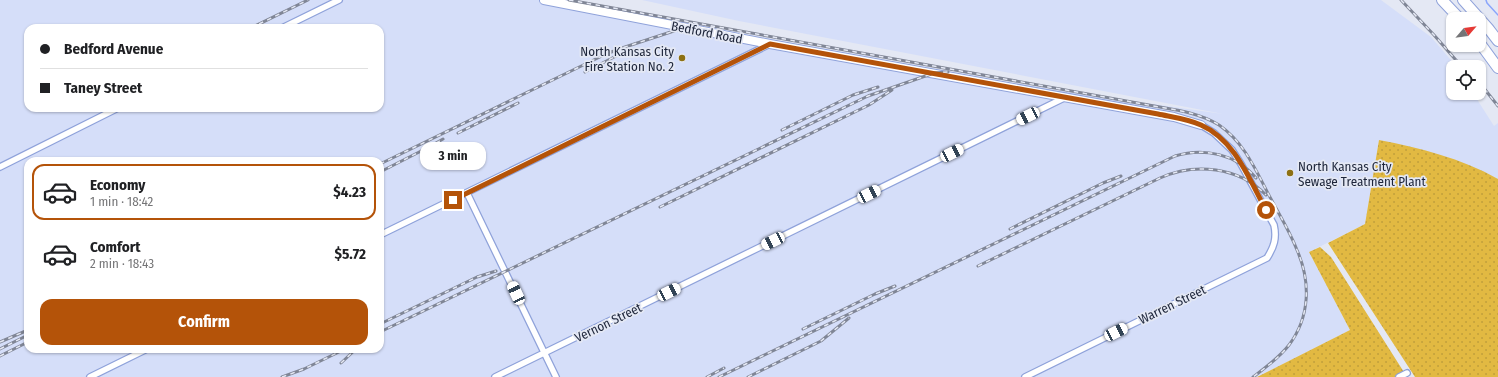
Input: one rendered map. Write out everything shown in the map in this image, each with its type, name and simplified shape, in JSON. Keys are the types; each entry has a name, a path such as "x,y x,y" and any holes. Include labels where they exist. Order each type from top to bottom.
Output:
{"highway":[{"path":"1442,0 1453,12"},
{"path":"1463,0 1498,41"},
{"path":"1486,52 1498,68"}],"street":[{"path":"290,24 339,0"},
{"name":"Bedford Road","path":"544,0 770,44 1174,117 1201,125"},
{"path":"384,233 770,44"},
{"name":"Vernon Street","path":"495,377 1066,97"},
{"path":"0,167 110,112"},
{"name":"Warren Street","path":"1025,377 1267,258 1275,243 1276,232 1274,226 1232,150 1214,133 1201,125"},
{"path":"467,193 556,377"},
{"path":"90,377 139,353"},
{"path":"1399,377 1407,373"}],"shaded area":[{"path":"0,0 546,0 934,73 1223,114 739,21 642,0 1381,0 1431,37 1451,60 1446,60 1446,100 1477,100 1494,126 1498,123 1498,179 1379,140 1365,224 1309,252 1350,330 1257,377 0,377"},
{"path":"1379,140 1440,155 1470,165 1498,179 1498,377 1415,377 1328,243 1365,224"},
{"path":"1320,247 1331,257 1407,377 1257,377 1350,330 1309,252"}],"waterway":[{"path":"1486,0 1498,15"}],"railway":[{"path":"259,24 308,0"},
{"path":"569,0 1172,109 1210,120 1228,132 1249,158 1291,237 1302,262 1305,274 1306,299 1301,323 1296,334 1281,354 1253,377"},
{"path":"1401,0 1456,60"},
{"path":"384,162 606,54 683,28 697,26"},
{"path":"585,72 618,55"},
{"path":"384,330 868,96 934,73 948,72"},
{"path":"782,130 853,95 878,87"},
{"path":"660,207 869,105 892,90"},
{"path":"1486,91 1498,106"},
{"path":"458,133 518,103"},
{"path":"384,170 443,139"},
{"path":"719,377 1175,156 1197,152 1219,155 1239,163 1256,178"},
{"path":"978,266 1173,173 1202,169 1230,173 1243,178 1266,195"},
{"path":"1010,229 1103,183 1121,176"},
{"path":"384,322 477,277 496,271"},
{"path":"803,329 875,294 895,286"},
{"path":"748,377 821,341 849,318"},
{"path":"0,342 24,332"},
{"path":"0,349 24,337"},
{"path":"0,356 24,344"},
{"path":"282,377 304,369 337,353"},
{"path":"341,363 352,353"},
{"path":"707,377 724,368"}],"place":[{"name":"North Kansas City Fire Station No. 2","path":"682,58"},
{"name":"North Kansas City Sewage Treatment Plant","path":"1290,173"}],"route":[{"path":"453,200 770,44 1174,117 1201,125 1214,133 1232,150 1266,210"}]}
